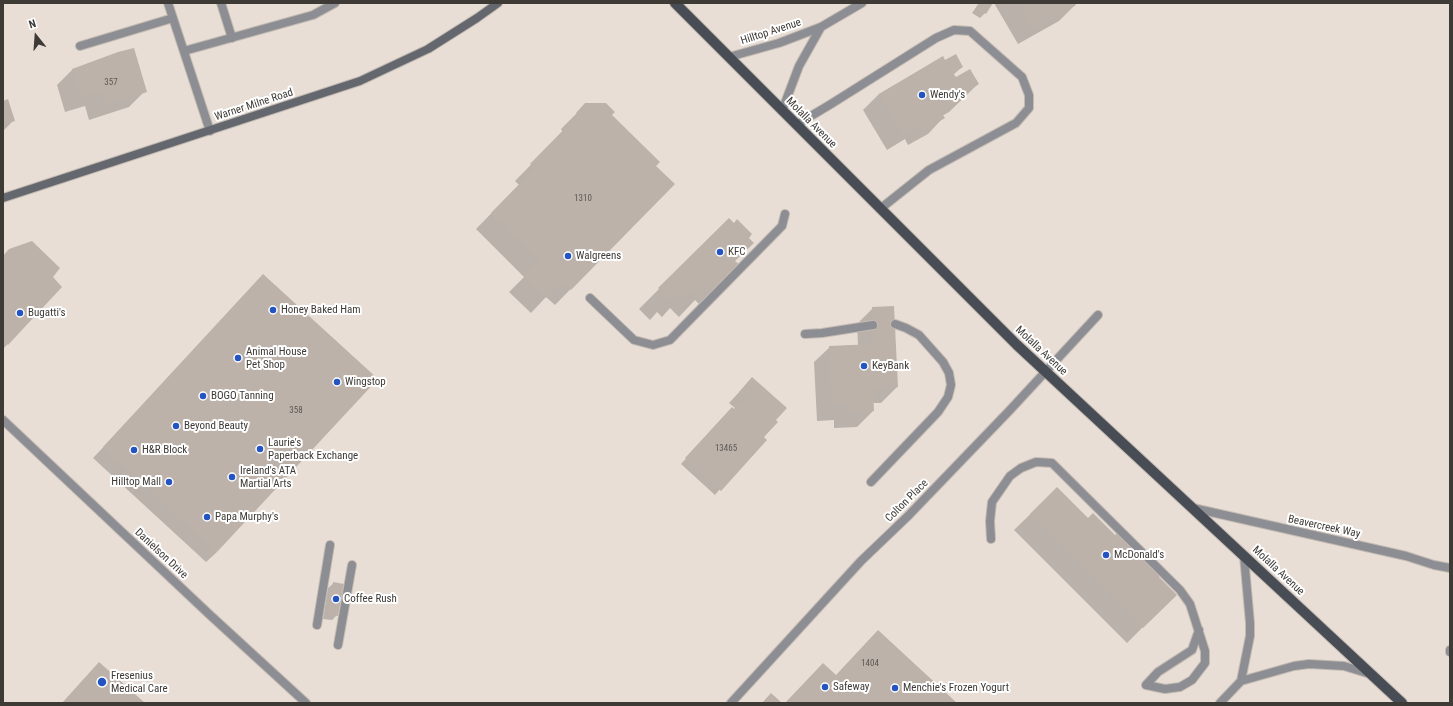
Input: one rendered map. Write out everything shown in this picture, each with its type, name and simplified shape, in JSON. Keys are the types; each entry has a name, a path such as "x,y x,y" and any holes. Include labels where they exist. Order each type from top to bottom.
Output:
{"main road":[{"name":"Molalla Avenue","path":"675,3 1011,340 1402,703"}],"street":[{"path":"168,3 210,131"},
{"path":"221,3 232,38"},
{"path":"184,52 313,15 335,3"},
{"name":"Warner Milne Road","path":"3,198 342,88 382,72 428,49 498,3"},
{"name":"Hilltop Avenue","path":"729,57 779,42 821,27 862,3"},
{"path":"80,46 173,18"},
{"name":"Hilltop Avenue","path":"782,111 799,66 821,27"},
{"path":"796,125 936,38 954,30 970,31 1022,77 1029,95 1029,108 1016,123 929,170 880,209"},
{"path":"590,298 634,340 653,345 670,340 782,226 785,214"},
{"name":"Colton Place","path":"731,703 861,561 914,510 1046,372 1098,315"},
{"path":"871,482 938,412 948,397 951,385 949,373 943,362 919,335 895,324"},
{"path":"805,334 873,325"},
{"name":"Danielson Drive","path":"3,420 210,615 306,703"},
{"path":"991,538 990,521 992,502 1010,476 1021,468 1036,462 1052,464 1180,590 1190,604 1199,630 1205,651 1205,663 1192,680 1180,687 1165,689 1146,685 1158,672 1192,650 1199,630"},
{"name":"Beavercreek Way","path":"1193,508 1406,556 1434,565 1450,568"},
{"path":"317,625 330,544"},
{"path":"1220,703 1240,681 1250,630 1244,556"},
{"path":"338,645 352,566"},
{"path":"1240,681 1294,666 1309,664 1344,666 1371,674"}],"building":[{"path":"979,3 993,3 986,14 976,8"},
{"path":"1019,3 1075,3 1076,5 1034,29"},
{"path":"134,48 147,92 105,105 101,91 81,97 72,69 118,52"},
{"name":"Wendy's","path":"956,54 963,67 953,73 956,77 970,69 979,84 964,93 966,96 941,112 945,118 925,130 921,124 903,135 879,94 943,56 945,60"},
{"path":"8,99 15,121 3,124 3,101"},
{"name":"Walgreens","path":"585,103 606,103 615,112 612,115 660,162 656,166 675,184 571,290 563,282 547,298 525,276 540,260 491,213 535,168 530,164 578,115 576,113"},
{"name":"KFC","path":"729,218 734,223 737,219 752,234 749,238 754,243 735,261 740,265 720,285 716,281 700,297 691,289 683,297 678,292 670,300 658,288"},
{"name":"Bugatti's","path":"32,241 60,268 53,277 62,287 8,345 3,340 3,256 9,249"},
{"path":"263,274 378,379 217,552 103,447"},
{"name":"KeyBank","path":"894,306 898,387 873,389 874,411 850,412 849,404 832,405 829,346 874,344 872,307"},
{"path":"752,377 787,408 776,420 778,422 764,437 767,440 721,491 685,458 732,407 734,409 745,397 739,392"},
{"name":"McDonald's","path":"1057,487 1088,518 1093,513 1115,535 1118,532 1161,574 1159,577 1177,595 1143,628 1030,514"},
{"name":"Coffee Rush","path":"333,582 344,584 338,616 328,614"},
{"path":"878,630 957,703 785,703 823,663 836,675"},
{"name":"Fresenius Medical Care","path":"99,662 145,703 62,703"},
{"path":"771,693 782,703 762,703"}],"place":[{"name":"Wendy's","path":"922,95"},
{"name":"KFC","path":"720,252"},
{"name":"Walgreens","path":"568,256"},
{"name":"Honey Baked Ham","path":"273,310"},
{"name":"Bugatti's","path":"20,313"},
{"name":"Animal House Pet Shop","path":"238,358"},
{"name":"KeyBank","path":"864,366"},
{"name":"Wingstop","path":"337,382"},
{"name":"BOGO Tanning","path":"203,396"},
{"name":"Beyond Beauty","path":"176,426"},
{"name":"Laurie's Paperback Exchange","path":"260,449"},
{"name":"H&R Block","path":"134,450"},
{"name":"Ireland's ATA Martial Arts","path":"232,477"},
{"name":"Hilltop Mall","path":"169,482"},
{"name":"Papa Murphy's","path":"207,517"},
{"name":"McDonald's","path":"1106,555"},
{"name":"Coffee Rush","path":"336,599"},
{"name":"Fresenius Medical Care","path":"102,682"},
{"name":"Safeway","path":"825,687"},
{"name":"Menchie's Frozen Yogurt","path":"895,688"}]}
